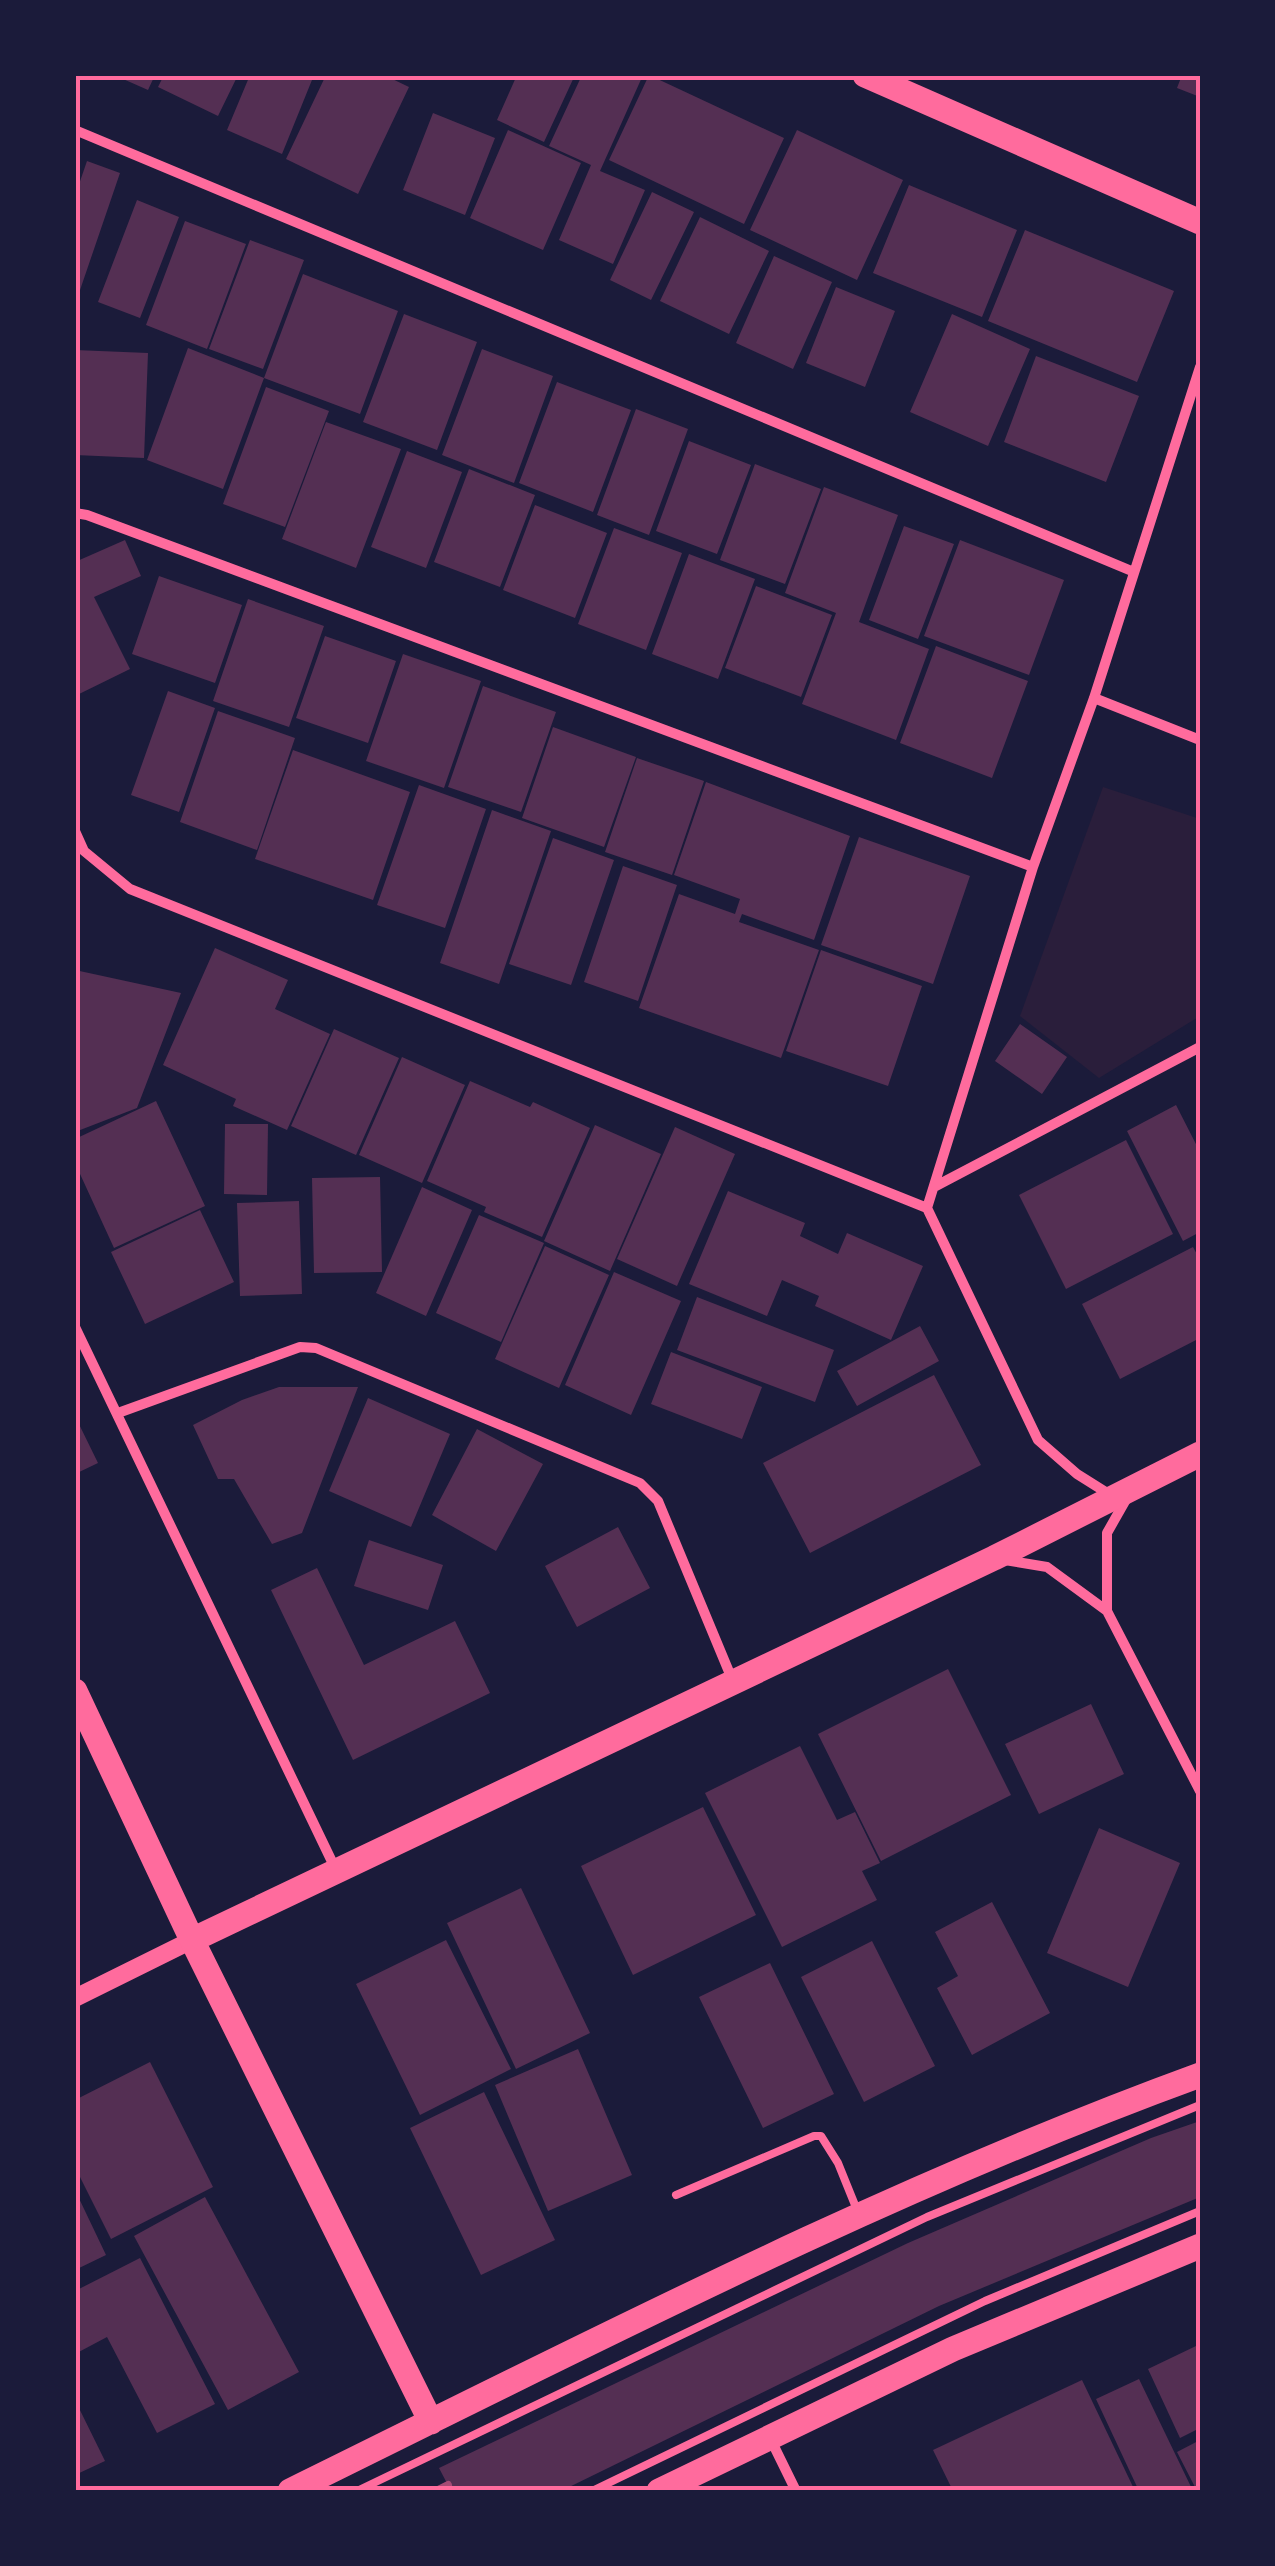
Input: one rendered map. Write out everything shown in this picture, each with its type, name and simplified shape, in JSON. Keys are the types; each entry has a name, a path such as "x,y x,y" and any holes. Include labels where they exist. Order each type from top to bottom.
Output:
{"main road":[{"path":"865,75 1200,222"},
{"path":"192,1940 994,1558 1200,1454"},
{"path":"75,1691 192,1940 431,2422"},
{"path":"290,2491 859,2215 1090,2114 1200,2075"},
{"path":"658,2491 953,2348 1200,2246"}],"street":[{"path":"75,130 1134,572"},
{"path":"1107,1611 1107,1532 1123,1491 1077,1474 1038,1440 928,1208 1033,868 1094,698 1200,367"},
{"path":"75,514 87,514 1033,868"},
{"path":"1094,698 1200,740"},
{"path":"75,831 79,853 130,889 928,1208"},
{"path":"934,1187 1200,1048"},
{"path":"75,1327 336,1870"},
{"path":"118,1414 300,1347 316,1348 640,1483 658,1501 734,1682"},
{"path":"994,1558 1047,1566 1107,1611 1200,1792"},
{"path":"75,1998 192,1940"},
{"path":"770,2437 796,2491"}],"lane":[{"path":"357,2491 927,2217 1200,2104"},
{"path":"676,2196 821,2136 838,2163 859,2215"},
{"path":"592,2491 984,2301 1200,2211"}],"shaded area":[{"path":"1103,787 1200,822 1200,1016 1099,1078 1020,1016"}],"building":[{"path":"114,75 155,75 148,90"},
{"path":"164,75 238,75 218,116 158,87"},
{"path":"250,75 314,75 282,154 227,130"},
{"path":"326,75 384,75 409,87 358,194 286,159"},
{"path":"517,75 575,75 544,142 497,120"},
{"path":"582,75 643,75 600,171 645,190 613,264 559,240 591,165 549,146"},
{"path":"649,75 784,138 744,224 609,160"},
{"path":"1182,75 1200,75 1200,97 1177,88"},
{"path":"433,113 495,138 465,215 403,190"},
{"path":"508,130 581,163 543,250 470,218"},
{"path":"797,130 903,180 857,280 750,230"},
{"path":"87,161 120,173 79,293 75,292 75,196"},
{"path":"909,185 1017,230 982,317 873,273"},
{"path":"652,192 694,212 651,300 610,280"},
{"path":"137,200 179,217 140,318 98,302"},
{"path":"700,217 769,251 729,334 660,301"},
{"path":"185,221 246,244 207,349 146,325"},
{"path":"1025,230 1174,291 1137,382 988,321"},
{"path":"250,240 304,260 263,369 209,349"},
{"path":"774,256 832,282 793,369 736,343"},
{"path":"303,274 398,311 360,414 264,378"},
{"path":"836,287 895,311 865,387 806,363"},
{"path":"404,314 477,342 437,450 363,422"},
{"path":"952,314 1030,349 988,446 910,412"},
{"path":"188,348 264,378 223,489 147,460"},
{"path":"482,349 553,376 514,483 442,455"},
{"path":"75,350 148,353 144,458 75,455"},
{"path":"1036,356 1139,396 1106,482 1004,442"},
{"path":"557,382 631,410 593,512 519,483"},
{"path":"266,387 329,411 285,527 223,504"},
{"path":"636,409 688,429 649,535 597,515"},
{"path":"326,422 401,449 356,568 282,539"},
{"path":"689,441 751,465 717,554 656,531"},
{"path":"407,451 462,472 426,568 371,547"},
{"path":"755,464 821,489 785,584 720,560"},
{"path":"469,469 535,495 500,587 434,562"},
{"path":"824,487 898,515 859,622 929,649 896,740 802,704 836,613 785,593"},
{"path":"535,505 607,533 575,618 503,590"},
{"path":"904,526 954,544 918,639 869,620"},
{"path":"614,528 682,553 646,650 578,624"},
{"path":"125,540 141,576 94,597 130,669 75,696 75,562"},
{"path":"960,540 1064,580 1029,675 924,636"},
{"path":"689,554 755,579 718,679 652,654"},
{"path":"159,576 242,605 215,683 132,654"},
{"path":"756,586 832,615 801,697 725,668"},
{"path":"248,599 324,626 289,727 213,701"},
{"path":"325,636 396,661 368,743 296,718"},
{"path":"936,646 1028,681 992,778 900,743"},
{"path":"403,654 481,681 444,788 366,761"},
{"path":"483,686 556,712 521,812 448,787"},
{"path":"168,691 215,708 179,812 131,795"},
{"path":"218,711 295,738 257,850 180,822"},
{"path":"553,727 636,757 604,847 522,818"},
{"path":"293,750 410,792 373,900 255,859"},
{"path":"637,758 704,781 672,875 605,852"},
{"path":"706,782 850,836 814,940 742,914 739,922 819,950 781,1058 639,1008 679,894 735,914 740,899 674,875"},
{"path":"419,785 486,809 445,928 377,905"},
{"path":"492,810 551,831 499,984 440,963"},
{"path":"859,837 970,876 933,984 821,945"},
{"path":"553,838 614,860 571,985 509,964"},
{"path":"623,866 677,885 638,1001 584,982"},
{"path":"215,948 288,980 275,1009 330,1034 287,1130 233,1106 236,1099 163,1065"},
{"path":"821,950 922,986 888,1086 786,1051"},
{"path":"75,970 181,993 137,1108 75,1132"},
{"path":"1020,1024 1067,1057 1042,1094 995,1061"},
{"path":"334,1029 399,1058 356,1155 291,1126"},
{"path":"402,1057 465,1085 422,1183 359,1155"},
{"path":"470,1081 530,1107 533,1102 590,1128 542,1237 427,1181"},
{"path":"156,1101 205,1206 114,1248 75,1163 75,1139"},
{"path":"1176,1105 1200,1152 1200,1232 1183,1241 1127,1131"},
{"path":"225,1124 268,1124 267,1195 224,1194"},
{"path":"595,1125 661,1154 610,1271 544,1241"},
{"path":"675,1127 735,1154 677,1286 617,1259"},
{"path":"1126,1140 1173,1234 1066,1289 1019,1195"},
{"path":"380,1177 382,1272 314,1273 312,1178"},
{"path":"422,1187 472,1210 426,1316 376,1293"},
{"path":"728,1191 805,1223 800,1236 838,1254 847,1233 923,1266 891,1340 815,1306 819,1296 782,1280 767,1316 689,1284"},
{"path":"299,1201 302,1294 240,1296 237,1203"},
{"path":"200,1210 234,1282 145,1324 111,1252"},
{"path":"479,1215 544,1243 501,1342 436,1313"},
{"path":"545,1246 609,1275 559,1388 495,1359"},
{"path":"1193,1247 1200,1260 1200,1338 1120,1379 1082,1304"},
{"path":"614,1272 681,1301 631,1415 565,1385"},
{"path":"697,1297 834,1350 815,1402 677,1350"},
{"path":"920,1326 939,1361 857,1406 837,1371"},
{"path":"671,1352 762,1387 742,1439 651,1404"},
{"path":"934,1375 981,1465 810,1553 763,1463"},
{"path":"279,1387 358,1387 302,1533 272,1544 234,1479 218,1479 193,1425 242,1400"},
{"path":"368,1398 450,1434 411,1527 329,1491"},
{"path":"75,1416 98,1463 75,1474"},
{"path":"477,1429 543,1464 496,1551 432,1515"},
{"path":"618,1527 650,1588 577,1627 545,1566"},
{"path":"369,1540 443,1565 428,1610 354,1586"},
{"path":"317,1568 364,1665 455,1621 490,1693 353,1760 271,1590"},
{"path":"948,1669 1011,1795 881,1861 818,1734"},
{"path":"1091,1704 1124,1774 1039,1814 1005,1744"},
{"path":"800,1746 837,1820 855,1812 880,1863 862,1871 877,1900 782,1947 705,1793"},
{"path":"703,1807 756,1915 633,1975 581,1866"},
{"path":"1099,1828 1180,1863 1128,1987 1047,1953"},
{"path":"521,1888 590,2033 516,2069 447,1923"},
{"path":"992,1902 1050,2013 972,2055 937,1988 958,1976 935,1932"},
{"path":"446,1940 511,2069 420,2115 356,1984"},
{"path":"872,1941 935,2066 864,2102 801,1977"},
{"path":"770,1963 834,2094 763,2128 699,1997"},
{"path":"578,2049 632,2175 548,2211 495,2085"},
{"path":"150,2062 213,2187 111,2239 75,2167 75,2100"},
{"path":"484,2092 555,2240 481,2275 410,2128"},
{"path":"1200,2121 1200,2197 939,2306 561,2491 451,2491 439,2468 908,2243 1151,2138"},
{"path":"75,2190 106,2255 75,2270"},
{"path":"205,2197 299,2372 228,2410 134,2236"},
{"path":"140,2258 215,2404 157,2433 107,2337 75,2354 75,2291"},
{"path":"1196,2346 1200,2353 1200,2428 1180,2438 1148,2369"},
{"path":"1139,2379 1193,2491 1139,2491 1096,2399"},
{"path":"1082,2380 1135,2491 953,2491 933,2450"},
{"path":"75,2400 105,2461 75,2475"},
{"path":"1200,2440 1200,2491 1197,2491 1177,2452"}],"railway":[{"path":"436,2491 448,2485"}]}
